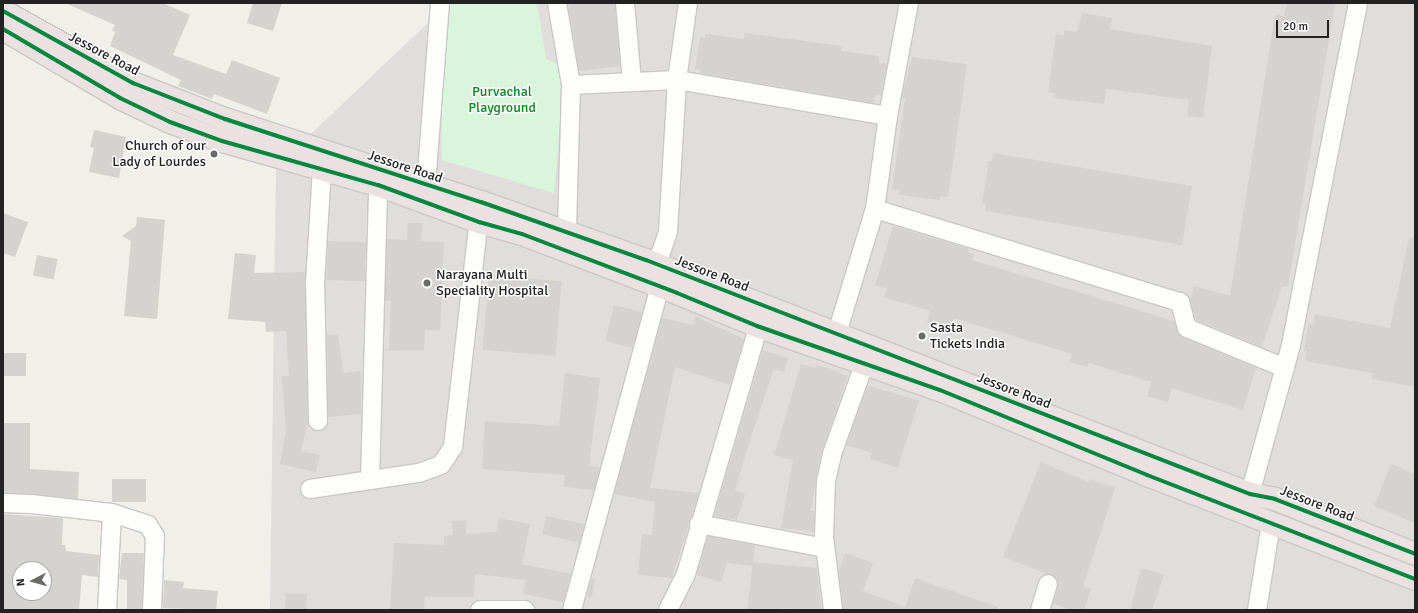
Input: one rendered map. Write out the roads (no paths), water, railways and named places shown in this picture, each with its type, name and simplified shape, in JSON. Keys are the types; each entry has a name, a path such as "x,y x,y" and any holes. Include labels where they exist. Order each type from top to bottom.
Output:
{"highway":[{"name":"Jessore Road","path":"3,11 133,83 225,119 426,185 480,212 567,232 657,264 837,333 868,356 1250,494 1275,499 1415,554"},
{"path":"3,28 120,98 170,122 222,141 480,212 522,234 660,286 757,326 868,356 940,390 1271,524 1415,579"}],"street":[{"path":"426,185 440,3"},
{"path":"557,3 571,85 567,232"},
{"path":"626,3 632,82"},
{"path":"657,264 668,232 677,80 688,3"},
{"path":"837,333 875,209 888,116 910,3"},
{"path":"1250,494 1285,368 1358,3"},
{"path":"571,85 677,80 888,116"},
{"path":"318,421 315,283 322,168"},
{"path":"370,480 378,185"},
{"path":"875,209 1180,302 1187,328 1285,368"},
{"path":"310,489 419,473 441,465 453,447 480,212"},
{"path":"572,610 660,286"},
{"path":"668,610 686,574 699,524 764,306"},
{"path":"833,610 825,548 826,481 832,454 868,356"},
{"path":"3,503 31,504 112,513 148,525 155,536 152,610"},
{"path":"107,610 112,513"},
{"path":"699,524 825,548"},
{"path":"1257,610 1271,524"},
{"path":"1040,610 1048,584"},
{"path":"480,610 525,610"}],"place":[{"name":"Church of our Lady of Lourdes","path":"214,154"},
{"name":"Narayana Multi Speciality Hospital","path":"427,283"},
{"name":"Sasta Tickets India","path":"922,336"}],"park label":[{"name":"Purvachal Playground","path":"502,100"}]}
